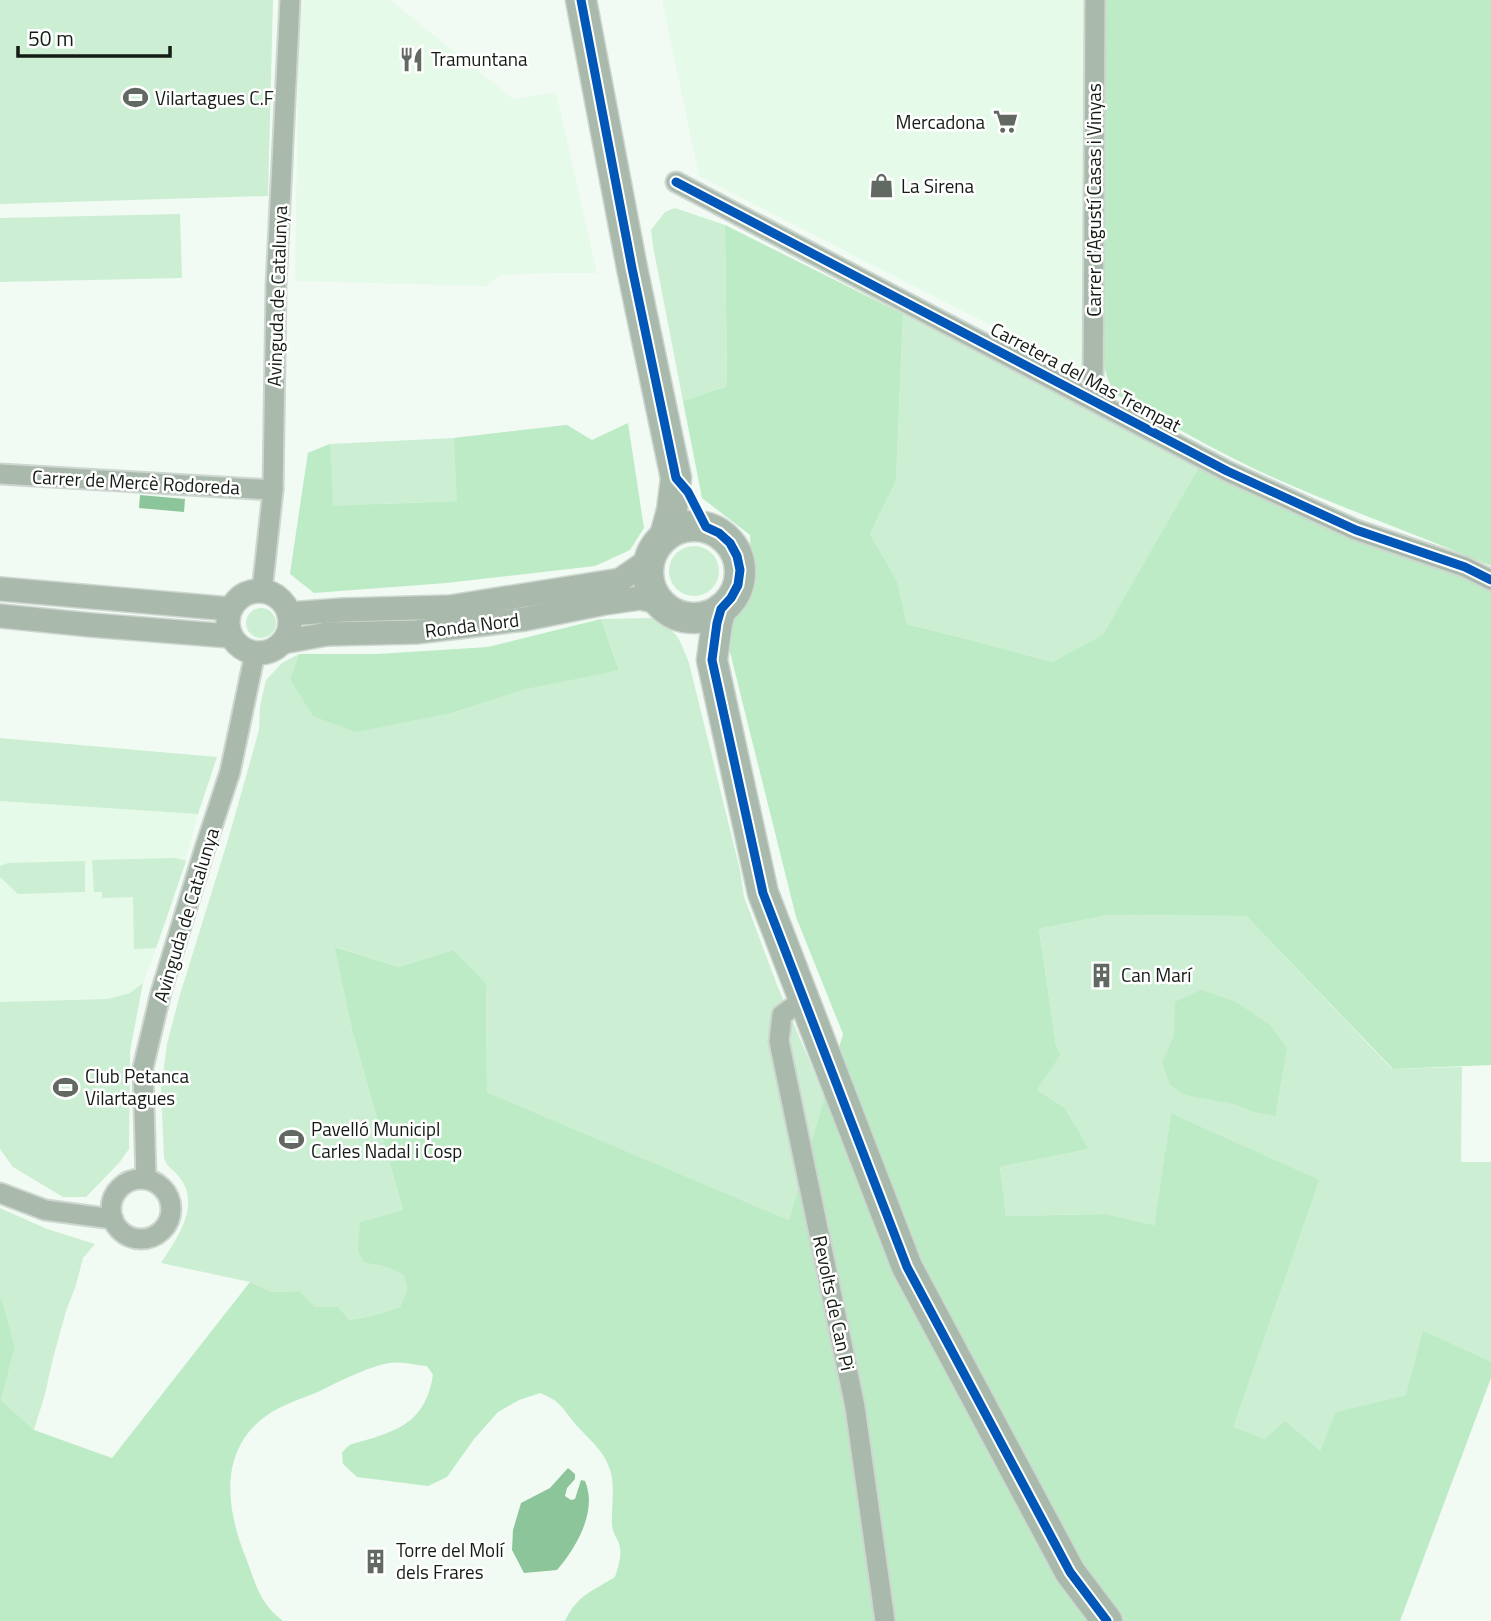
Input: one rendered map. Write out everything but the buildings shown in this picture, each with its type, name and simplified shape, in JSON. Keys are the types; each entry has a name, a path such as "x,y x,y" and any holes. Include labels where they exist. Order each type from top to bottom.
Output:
{"main road":[{"path":"581,0 632,268 676,478 672,510 647,574 651,589 712,660"},
{"path":"676,478 688,492 706,527"},
{"path":"657,548 677,528 706,527 719,533 730,543 740,570 738,585 721,609 695,618 670,609"},
{"path":"721,609 712,660 763,893 907,1266 1070,1572 1107,1621"}],"street":[{"name":"Avinguda de Catalunya","path":"262,591 273,490 276,286 290,0"},
{"name":"Carrer d'Agustí Casas i Vinyas","path":"1093,400 1096,0"},
{"name":"Carretera del Mas Trempat","path":"676,182 1227,471 1356,530 1465,567 1491,580"},
{"name":"Carrer de Mercè Rodoreda","path":"0,474 273,490"},
{"name":"Ronda Nord","path":"289,614 450,607 620,580 657,548"},
{"path":"0,589 230,609"},
{"path":"255,653 236,644 230,636 230,609 243,595 262,591 271,593 286,606 290,624 284,642"},
{"name":"Ronda Nord","path":"255,653 266,653 284,642 327,634 415,632 525,620 640,598 670,609"},
{"path":"0,616 230,636"},
{"name":"Avinguda de Catalunya","path":"146,1179 143,1068 161,992 230,772 255,653"},
{"name":"Revolts de Can Pi","path":"804,999 782,1015 779,1041 855,1408 885,1621"},
{"path":"146,1179 161,1186 171,1200 171,1217 162,1231 149,1238 134,1239 121,1231 113,1219 111,1206 115,1194 123,1185 134,1180 146,1179"},
{"path":"0,1192 45,1210 113,1219"}],"shaded area":[{"name":"Vilartagues C.F","path":"0,0 273,0 268,196 0,204"},
{"path":"305,0 390,0 513,99 556,92 597,273 500,275 487,286 295,281 299,15"},
{"path":"662,0 1084,0 1082,372 699,176"},
{"path":"1102,0 1491,0 1491,566 1266,474 1201,442 1117,395 1107,376 1102,343"},
{"path":"675,208 725,225 727,386 683,401 651,230 665,212"},
{"path":"180,214 182,278 0,282 0,218"},
{"path":"725,225 903,314 896,481 870,534 897,581 907,624 1052,662 1103,635 1199,467 1491,589 1491,1065 1393,1069 1246,916 1108,915 1039,929 1056,1045 1060,1055 1037,1090 1065,1108 1089,1149 1000,1167 1006,1216 1106,1214 1154,1225 1171,1113 1319,1180 1233,1427 1265,1439 1285,1421 1320,1451 1336,1412 1406,1395 1423,1331 1491,1362 1491,1378 1400,1621 565,1621 580,1599 615,1577 619,1564 619,1546 612,1526 612,1480 603,1455 559,1404 540,1393 519,1400 498,1412 474,1439 447,1477 428,1486 357,1477 343,1464 342,1453 345,1449 402,1426 419,1411 430,1389 433,1375 427,1366 399,1362 364,1371 279,1408 251,1430 240,1446 233,1463 230,1482 234,1520 259,1593 268,1607 283,1621 0,1621 0,1299 15,1347 1,1400 34,1430 112,1458 250,1282 272,1292 300,1291 315,1307 338,1307 349,1320 400,1307 407,1289 404,1276 395,1270 365,1263 358,1252 360,1222 403,1210 352,1030 335,947 399,967 453,950 486,984 487,1092 789,1220 843,1034 796,917 724,628 752,589 750,535 702,498 683,401 727,386"},
{"path":"903,314 1199,467 1104,635 1052,662 907,624 897,581 870,534 896,481"},
{"path":"628,423 644,528 630,550 595,566 446,583 314,593 290,574 308,453 330,444 333,506 457,501 454,438 567,425 592,440"},
{"path":"567,425 507,478 457,501 380,504 290,574 308,453 330,444 454,438"},
{"path":"140,495 185,499 184,512 139,508"},
{"path":"694,546 711,554 719,571 711,588 694,596 677,588 669,571 677,554"},
{"path":"261,608 267,609 275,617 275,629 267,637 261,638 255,637 247,629 246,623 247,617 255,609"},
{"path":"652,618 667,626 676,635 689,663 740,870 744,897 777,985 825,1097 789,1220 487,1092 486,985 453,950 399,967 336,947 352,1030 403,1210 361,1222 365,1263 395,1270 404,1276 407,1289 400,1307 348,1320 338,1307 315,1307 300,1291 272,1292 250,1282 161,1263 180,1233 188,1200 180,1178 164,1157 161,1089 167,1044 259,730 260,706 266,680 282,663 299,654 290,679 455,712 521,690 619,669 601,619"},
{"path":"601,619 619,670 522,690 455,712 356,732 313,716 290,679 299,654 377,654 488,647"},
{"path":"0,738 217,757 198,814 0,801"},
{"path":"0,801 198,814 184,866 143,983 130,993 107,999 0,1002"},
{"path":"175,858 186,861 156,948 134,949 133,897 102,898 102,892 94,892 92,860"},
{"path":"85,861 85,892 18,894 0,877 0,866 8,863"},
{"path":"1108,915 1246,916 1392,1069 1462,1067 1461,1162 1491,1162 1491,1366 1406,1395 1337,1412 1320,1451 1265,1439 1232,1427 1318,1180 1171,1113 1154,1225 1106,1214 1006,1216 1000,1167 1089,1149 1065,1108 1037,1090 1059,1055 1039,929"},
{"name":"Club Petanca Vilartagues","path":"143,983 130,1051 129,1149 86,1197 63,1197 13,1167 0,1149 0,1002 107,999 130,993"},
{"path":"1201,990 1236,1002 1270,1025 1287,1048 1276,1116 1254,1112 1234,1104 1185,1095 1170,1085 1162,1062 1174,1036 1175,1002"},
{"path":"0,1208 47,1229 95,1244 83,1258 34,1430 1,1400 15,1347 0,1299"},
{"path":"568,1468 575,1474 575,1479 567,1488 565,1496 571,1500 575,1499 581,1480 585,1481 588,1493 587,1517 578,1540 557,1570 524,1573 512,1550 513,1530 521,1503 550,1488"}],"cycle path":[{"path":"581,0 632,268 676,478 688,492 706,527 719,533 730,543 740,570 738,585 721,609 712,660 763,893 907,1267 1070,1572 1107,1621"},
{"path":"676,182 1227,471 1356,530 1465,567 1491,580"}],"place":[{"name":"Tramuntana","path":"411,59"},
{"name":"Vilartagues C.F","path":"135,98"},
{"name":"Mercadona","path":"1005,122"},
{"name":"La Sirena","path":"881,186"},
{"name":"Can Marí","path":"1101,975"},
{"name":"Club Petanca Vilartagues","path":"65,1087"},
{"name":"Pavelló Municipl Carles Nadal i Cosp","path":"291,1140"},
{"name":"Torre del Molí dels Frares","path":"376,1561"}]}
